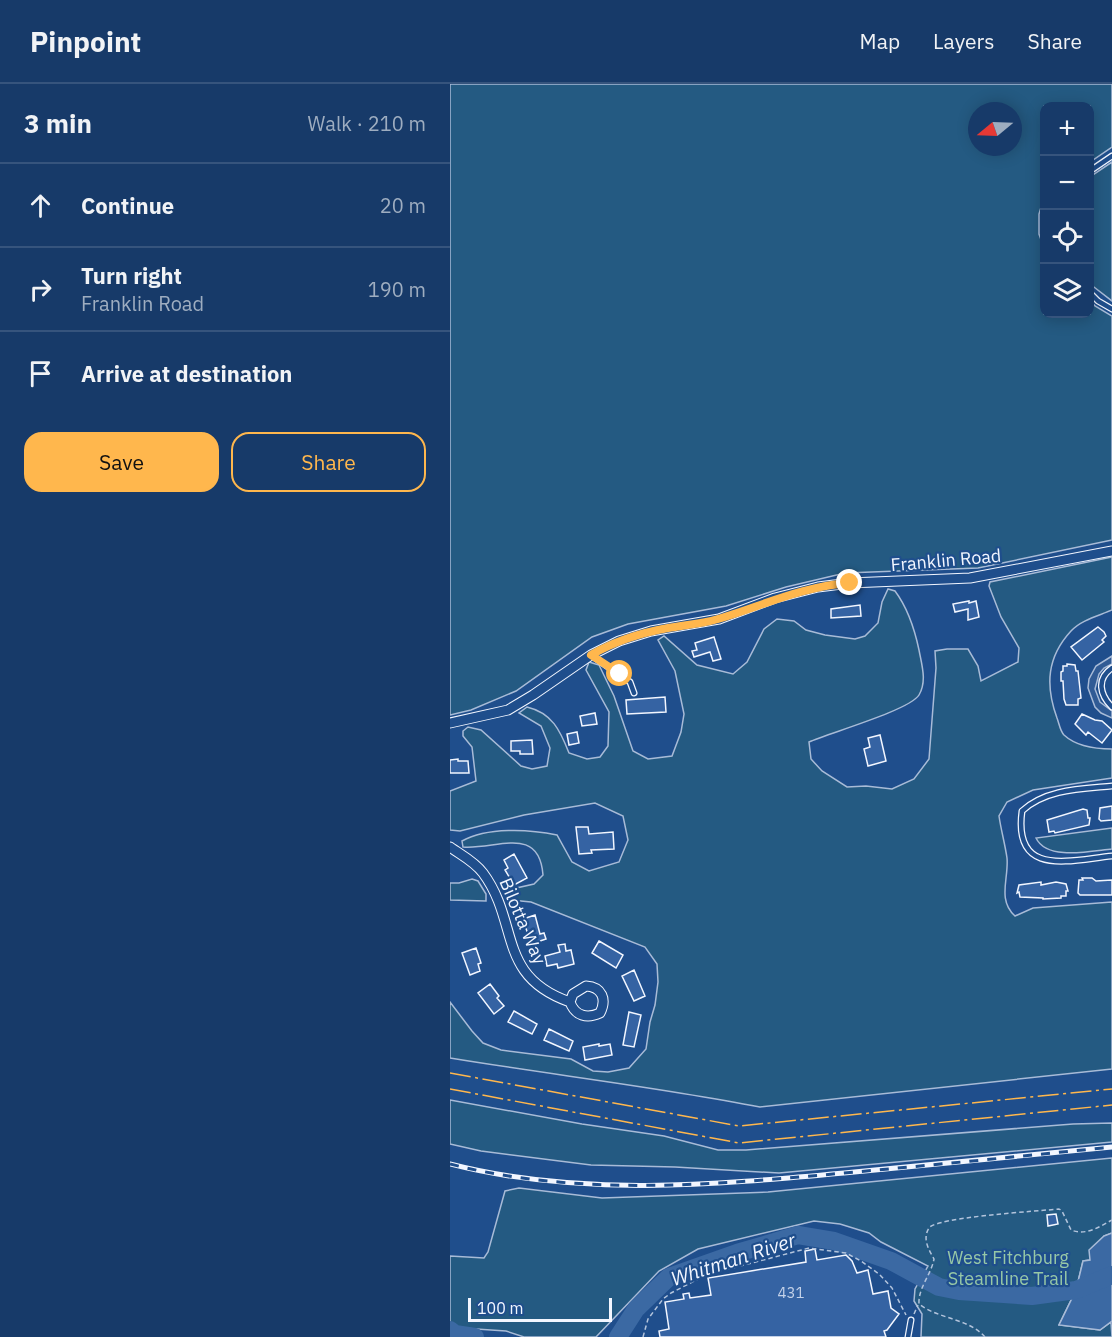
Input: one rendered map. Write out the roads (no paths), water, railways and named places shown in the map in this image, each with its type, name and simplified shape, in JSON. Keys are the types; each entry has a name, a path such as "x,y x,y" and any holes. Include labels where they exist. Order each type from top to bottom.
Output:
{"street":[{"name":"Franklin Road","path":"450,723 508,710 591,655 619,641 651,631 712,621 775,598 818,586 970,578 1112,551"},
{"name":"Bilotta Way","path":"450,847 482,871 490,884 516,954 526,974 553,996 570,1002"}],"lane":[{"path":"1094,168 1112,156"},
{"path":"1094,297 1112,309"},
{"path":"591,655 630,682 634,693"},
{"path":"1112,668 1103,676 1100,686 1103,697 1112,707"},
{"path":"1112,786 1065,791 1040,797 1022,811 1021,824 1024,842 1031,853 1039,859 1053,862 1112,856"},
{"path":"908,1337 911,1320"}],"waterway":[{"name":"Whitman River","path":"618,1337 636,1309 669,1277 798,1235 834,1241 891,1261 939,1287 959,1291 1032,1296 1076,1290 1112,1275"},
{"name":"Whitman River","path":"450,1330 455,1334 475,1337"}],"railway":[{"path":"450,1164 499,1174 597,1185 696,1184 945,1164 1112,1147"}],"park label":[{"name":"West Fitchburg Steamline Trail","path":"1008,1267"}]}
